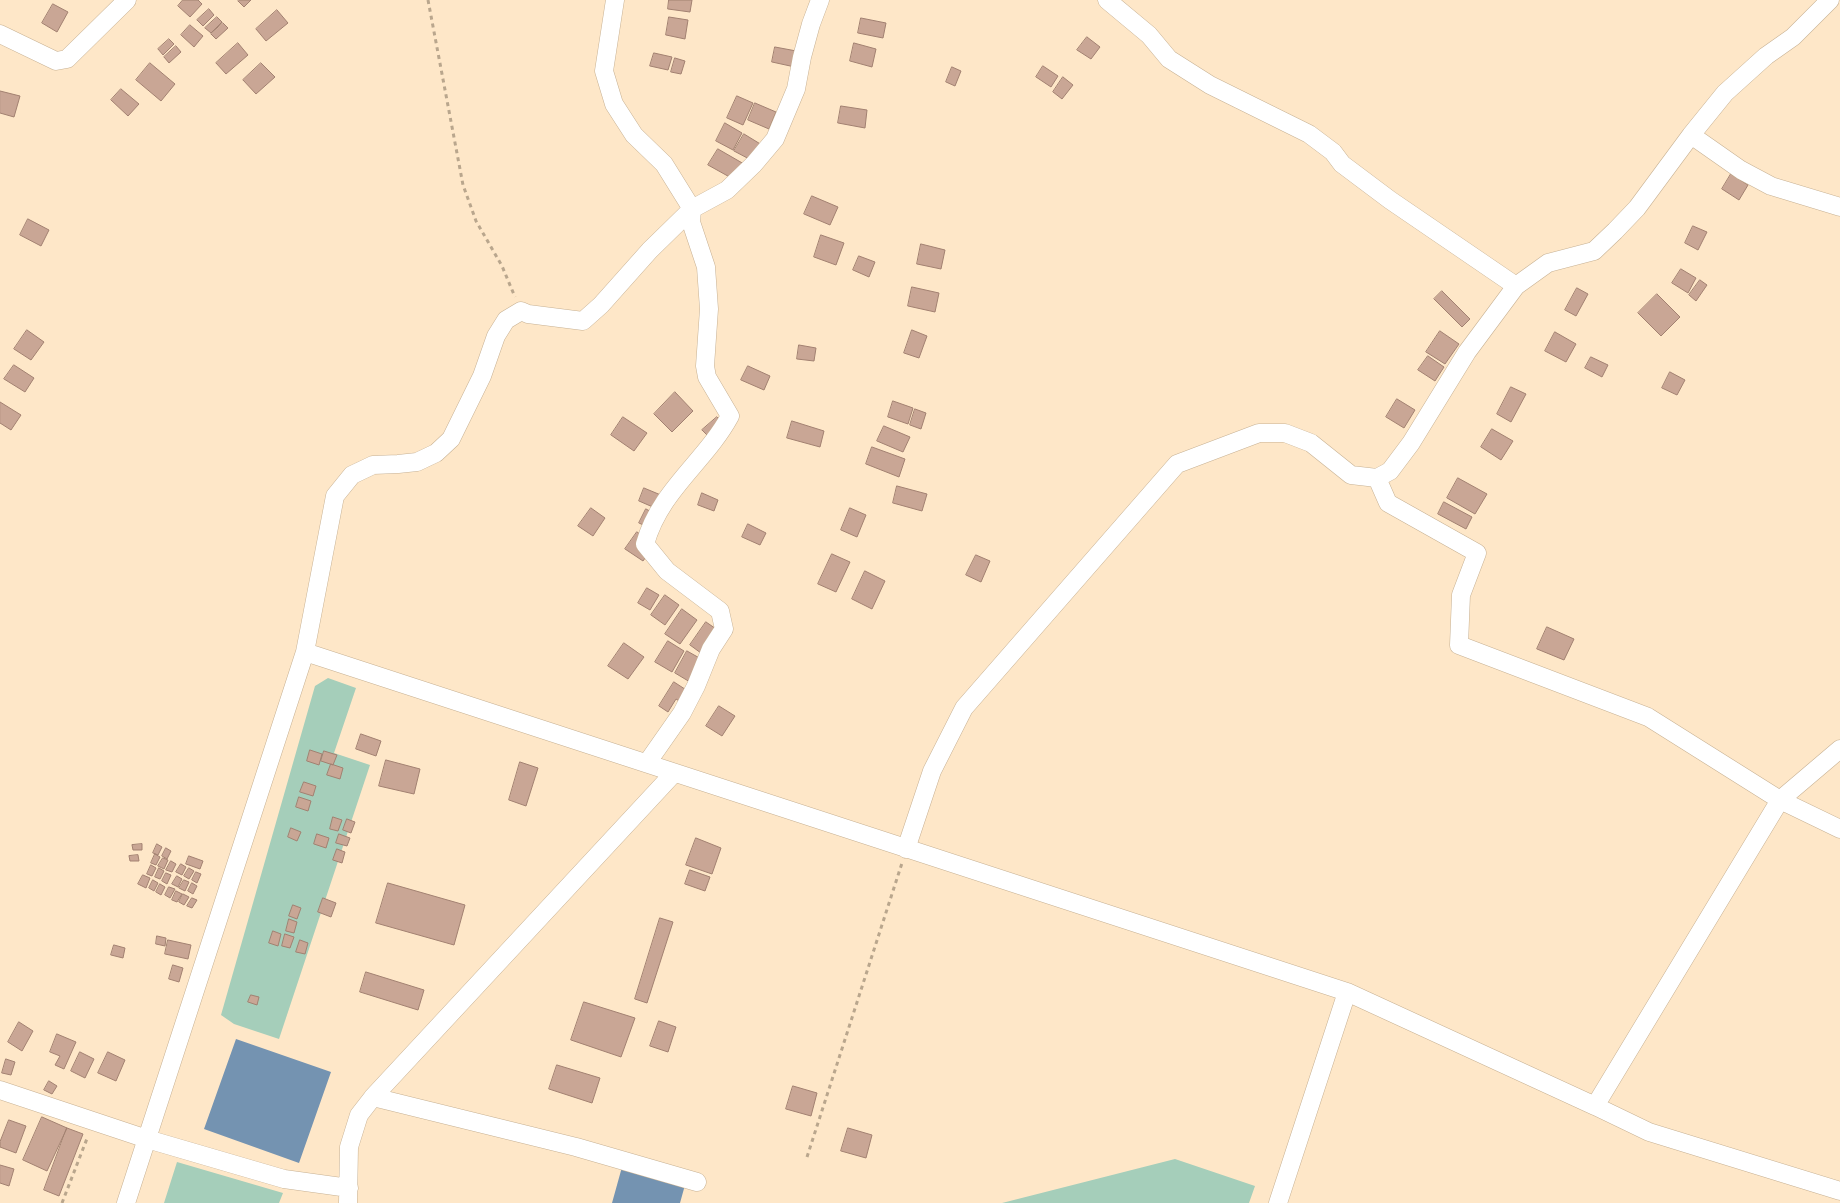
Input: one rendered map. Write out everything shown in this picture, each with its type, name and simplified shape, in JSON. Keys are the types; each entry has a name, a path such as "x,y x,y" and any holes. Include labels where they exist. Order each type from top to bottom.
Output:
{"street":[{"path":"0,34 56,61 67,60 127,0"},
{"path":"615,0 604,70 614,104 634,135 664,164 692,209 691,222 706,267 709,309 705,366 707,377 730,416 723,429 667,496 648,533 645,544 666,571 720,611 724,629 711,649 696,686 682,713 647,763"},
{"path":"126,1203 305,652 335,496 352,475 373,465 416,462 436,453 451,439 482,376 496,336 506,320 521,311 528,314 583,321 602,306 650,250 692,209 727,190 754,164 775,139 796,89 802,56 820,0"},
{"path":"1107,0 1149,35 1169,59 1210,85 1309,134 1333,152 1342,164 1397,205 1516,286"},
{"path":"906,848 932,771 964,708 1177,464 1259,433 1285,433 1311,444 1351,475 1377,478 1390,471 1411,443 1467,352 1516,286 1548,263 1594,251 1637,208 1725,93 1766,56 1793,37 1830,0"},
{"path":"1691,135 1741,170 1771,186 1840,206"},
{"path":"1377,478 1388,502 1477,553 1460,595 1459,645 1648,718 1780,800 1840,829"},
{"path":"305,652 1347,992 1648,1132 1840,1191"},
{"path":"1595,1106 1780,800 1840,749"},
{"path":"0,1090 147,1140 348,1195 349,1147 359,1115 373,1097 674,773"},
{"path":"1278,1203 1347,992"},
{"path":"373,1097 576,1146 697,1182"}],"path":[{"path":"428,0 463,185 476,221 502,266 521,311"},
{"path":"807,1157 906,848"},
{"path":"62,1203 94,1122"}],"green space":[{"path":"328,678 356,688 334,753 370,765 279,1039 234,1024 221,1015 315,686"},
{"path":"1175,1159 1255,1186 1249,1203 1002,1203"},
{"path":"177,1162 283,1193 279,1203 164,1203"}],"water":[{"path":"236,1039 331,1072 299,1163 204,1129"},
{"path":"622,1167 685,1185 680,1203 612,1203"}],"building":[{"path":"183,0 198,0 202,4 190,17 178,6"},
{"path":"239,0 251,0 244,7"},
{"path":"669,0 692,0 690,12 668,9"},
{"path":"53,4 68,12 57,32 42,23"},
{"path":"209,9 214,15 203,26 197,20"},
{"path":"277,10 288,23 266,41 256,29"},
{"path":"217,17 222,22 211,33 205,28"},
{"path":"669,17 688,20 685,39 666,35"},
{"path":"861,18 886,23 883,38 858,33"},
{"path":"223,23 228,28 216,39 211,34"},
{"path":"190,25 203,36 194,47 181,35"},
{"path":"1087,37 1100,47 1091,59 1077,50"},
{"path":"169,39 174,44 163,55 158,49"},
{"path":"238,43 248,55 226,74 216,63"},
{"path":"854,43 876,49 872,67 850,61"},
{"path":"176,46 181,52 169,63 164,57"},
{"path":"775,47 807,53 804,69 772,62"},
{"path":"654,53 672,57 668,70 650,66"},
{"path":"675,58 685,61 681,74 671,72"},
{"path":"150,63 175,84 161,101 136,80"},
{"path":"261,63 275,77 256,94 243,80"},
{"path":"1043,66 1058,76 1051,87 1036,77"},
{"path":"952,67 961,71 955,86 946,82"},
{"path":"1063,77 1073,85 1062,99 1053,92"},
{"path":"121,89 139,104 128,116 111,100"},
{"path":"0,91 20,96 14,117 0,113"},
{"path":"737,96 753,103 743,125 727,118"},
{"path":"755,103 776,112 769,129 748,120"},
{"path":"841,106 867,110 865,128 838,123"},
{"path":"725,123 742,133 733,150 716,141"},
{"path":"744,134 762,145 753,161 734,151"},
{"path":"718,149 744,164 735,180 708,165"},
{"path":"1731,174 1748,185 1739,200 1722,189"},
{"path":"812,196 838,207 830,225 804,214"},
{"path":"28,219 49,230 41,246 20,235"},
{"path":"1693,226 1707,232 1698,250 1685,243"},
{"path":"821,235 844,243 836,265 814,257"},
{"path":"921,244 945,250 941,269 917,264"},
{"path":"859,256 875,262 869,277 853,270"},
{"path":"1681,269 1696,278 1688,293 1672,283"},
{"path":"1700,280 1707,285 1696,301 1689,295"},
{"path":"912,287 939,293 935,312 908,306"},
{"path":"1577,288 1588,294 1576,316 1565,310"},
{"path":"1442,291 1470,319 1462,327 1434,299"},
{"path":"1657,294 1680,317 1661,336 1638,313"},
{"path":"27,330 44,342 31,360 14,349"},
{"path":"912,330 927,336 919,358 904,353"},
{"path":"1440,331 1459,344 1445,364 1426,352"},
{"path":"1555,332 1576,344 1566,362 1545,351"},
{"path":"799,345 816,348 814,361 797,359"},
{"path":"1428,356 1444,367 1435,381 1418,370"},
{"path":"1591,357 1608,365 1602,377 1585,368"},
{"path":"14,365 34,378 25,392 4,379"},
{"path":"748,366 770,376 764,390 741,380"},
{"path":"1670,372 1685,380 1677,395 1662,388"},
{"path":"1511,387 1526,394 1511,422 1497,414"},
{"path":"675,392 693,411 672,432 654,414"},
{"path":"1397,399 1415,410 1404,428 1386,417"},
{"path":"893,401 913,408 908,424 888,417"},
{"path":"0,402 21,415 11,430 0,423"},
{"path":"915,409 926,413 921,429 910,425"},
{"path":"623,417 647,433 634,451 611,435"},
{"path":"717,417 726,427 712,440 702,430"},
{"path":"792,421 824,431 820,447 787,438"},
{"path":"884,426 910,437 903,452 877,441"},
{"path":"1492,429 1513,441 1501,460 1481,447"},
{"path":"872,447 905,459 899,477 866,464"},
{"path":"1458,478 1487,494 1475,514 1447,498"},
{"path":"897,486 927,494 922,511 893,503"},
{"path":"644,488 668,498 662,511 639,501"},
{"path":"702,493 718,500 714,511 698,505"},
{"path":"1444,502 1472,517 1466,529 1438,514"},
{"path":"591,508 605,518 593,536 578,526"},
{"path":"850,508 866,515 857,537 841,530"},
{"path":"646,509 663,518 656,531 639,523"},
{"path":"748,524 766,533 760,545 742,537"},
{"path":"637,532 655,544 643,561 625,549"},
{"path":"832,554 850,562 836,592 818,584"},
{"path":"976,555 990,561 981,582 966,575"},
{"path":"865,571 885,581 872,609 852,599"},
{"path":"647,588 659,595 650,610 638,603"},
{"path":"665,595 679,605 665,625 651,615"},
{"path":"682,609 697,620 680,644 665,634"},
{"path":"706,622 722,633 705,656 690,645"},
{"path":"1547,627 1574,639 1564,660 1537,649"},
{"path":"668,641 684,651 672,672 655,662"},
{"path":"624,643 644,657 628,679 608,666"},
{"path":"687,651 703,660 690,682 675,673"},
{"path":"674,682 691,693 684,704 676,699 668,712 659,706"},
{"path":"719,706 735,716 722,736 706,726"},
{"path":"361,734 381,741 376,756 356,749"},
{"path":"310,750 322,754 319,765 307,761"},
{"path":"324,751 337,755 333,765 321,761"},
{"path":"386,760 420,769 414,794 379,786"},
{"path":"520,762 538,768 526,806 509,800"},
{"path":"331,764 343,768 340,779 327,775"},
{"path":"304,782 316,786 313,796 300,792"},
{"path":"299,797 311,801 308,811 296,807"},
{"path":"333,817 342,820 338,831 330,829"},
{"path":"347,819 355,822 351,833 343,830"},
{"path":"291,828 301,832 297,841 288,837"},
{"path":"317,834 329,838 326,848 314,844"},
{"path":"339,834 350,838 347,846 336,843"},
{"path":"696,838 721,848 712,874 686,865"},
{"path":"142,844 142,850 133,850 132,845"},
{"path":"157,844 162,847 158,855 153,853"},
{"path":"166,848 171,851 167,859 162,856"},
{"path":"337,849 345,852 342,863 333,860"},
{"path":"155,854 160,857 156,865 151,863"},
{"path":"138,855 139,861 130,861 129,856"},
{"path":"189,856 203,861 200,869 186,864"},
{"path":"163,858 168,860 164,869 158,866"},
{"path":"171,861 176,864 172,872 166,870"},
{"path":"181,864 186,867 182,875 176,872"},
{"path":"151,865 156,868 152,876 147,874"},
{"path":"159,868 164,871 160,879 155,877"},
{"path":"189,868 194,871 189,879 184,876"},
{"path":"690,870 710,877 705,891 685,884"},
{"path":"196,872 201,874 197,883 192,880"},
{"path":"166,873 171,875 167,884 162,881"},
{"path":"143,875 150,878 146,888 138,884"},
{"path":"177,876 182,879 178,887 172,884"},
{"path":"153,880 158,883 154,891 149,888"},
{"path":"184,880 189,882 185,891 179,888"},
{"path":"192,883 197,886 193,894 188,891"},
{"path":"388,883 465,905 454,945 376,923"},
{"path":"160,884 165,887 161,895 156,892"},
{"path":"169,887 175,889 170,898 165,895"},
{"path":"176,891 182,894 177,902 172,900"},
{"path":"183,894 189,897 184,905 179,902"},
{"path":"192,898 197,900 192,908 187,906"},
{"path":"323,898 336,903 331,917 318,912"},
{"path":"293,905 301,908 297,919 289,916"},
{"path":"660,918 673,922 647,1003 635,999"},
{"path":"289,919 297,922 294,933 286,931"},
{"path":"273,931 281,934 278,946 269,943"},
{"path":"285,934 294,937 290,948 282,946"},
{"path":"157,936 166,938 165,946 156,944"},
{"path":"168,940 191,945 188,959 165,954"},
{"path":"300,940 308,943 305,954 296,952"},
{"path":"114,945 125,948 123,958 111,955"},
{"path":"173,965 183,968 179,982 169,979"},
{"path":"366,972 424,990 418,1010 360,992"},
{"path":"251,995 259,997 257,1005 248,1002"},
{"path":"584,1002 635,1018 621,1057 571,1040"},
{"path":"659,1021 676,1027 668,1052 650,1046"},
{"path":"19,1022 33,1031 22,1051 8,1042"},
{"path":"57,1034 76,1042 64,1069 55,1065 60,1056 50,1052"},
{"path":"80,1052 94,1059 85,1078 71,1071"},
{"path":"108,1052 125,1060 116,1081 98,1073"},
{"path":"6,1059 15,1062 11,1075 2,1073"},
{"path":"557,1065 600,1078 592,1103 549,1089"},
{"path":"49,1081 57,1086 52,1094 44,1090"},
{"path":"793,1086 817,1093 811,1116 786,1109"},
{"path":"42,1117 67,1128 47,1171 23,1160"},
{"path":"9,1120 26,1126 16,1153 0,1147 0,1142"},
{"path":"67,1128 83,1134 59,1196 44,1190"},
{"path":"848,1128 872,1135 866,1158 841,1151"},
{"path":"0,1165 14,1169 9,1186 0,1183"}]}
